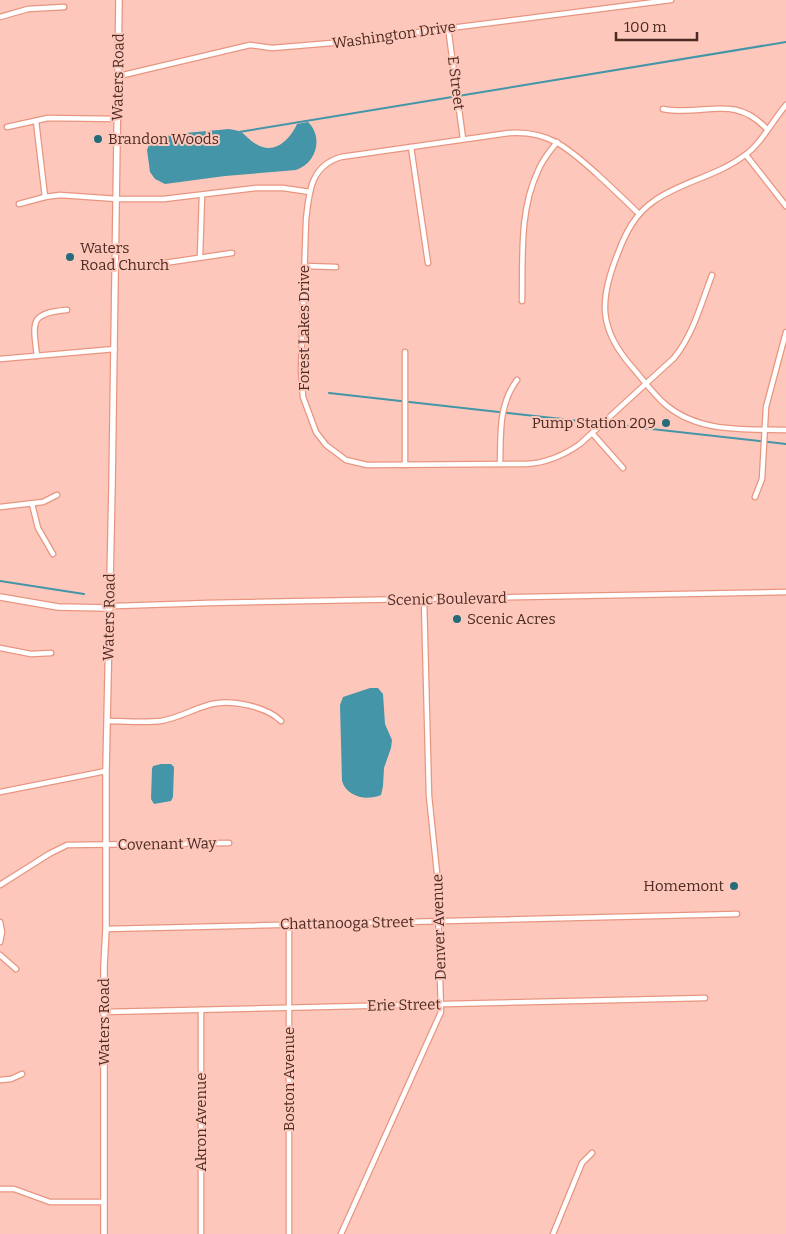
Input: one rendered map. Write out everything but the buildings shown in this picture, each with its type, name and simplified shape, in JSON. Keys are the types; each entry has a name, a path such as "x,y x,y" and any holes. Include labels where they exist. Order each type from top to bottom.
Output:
{"street":[{"name":"Waters Road","path":"104,1234 106,771 115,349 119,0"},
{"name":"Washington Drive","path":"119,76 250,45 272,48 306,46 672,0"},
{"path":"0,17 28,9 64,7"},
{"name":"E Street","path":"448,27 463,139"},
{"path":"786,105 746,155 732,165 661,196 644,208 626,231 610,273 605,293 605,315 610,337 615,346 646,384 667,406 686,418 711,426 786,430"},
{"path":"663,109 680,112 730,108 756,118 767,129"},
{"path":"8,127 48,118 117,119"},
{"path":"36,121 45,197"},
{"name":"Forest Lakes Drive","path":"640,214 570,150 541,135 521,132 334,159 319,170 310,192 306,220 301,385 305,404 316,432 331,450 354,462 367,465 534,464 557,458 566,454 592,433 682,349 712,276"},
{"path":"522,301 524,226 527,201 538,171 557,142"},
{"path":"411,147 428,264"},
{"path":"746,155 786,206"},
{"path":"19,204 45,197 76,196 116,199 164,199 266,188 283,188 310,192"},
{"path":"200,257 202,195"},
{"path":"144,266 232,253"},
{"path":"305,266 336,267"},
{"path":"37,356 34,331 37,320 45,313 67,310"},
{"path":"755,497 762,483 766,408 786,332"},
{"path":"0,359 115,349"},
{"path":"405,352 405,465"},
{"path":"500,464 503,412 508,394 517,380"},
{"path":"592,433 623,468"},
{"path":"0,506 43,502 57,495"},
{"path":"32,504 38,528 53,554"},
{"name":"Scenic Boulevard","path":"109,608 115,606 786,592"},
{"path":"0,597 58,607 109,608"},
{"name":"Denver Avenue","path":"341,1234 440,1017 442,1004 437,873 428,796 424,600"},
{"path":"0,648 31,654 51,654"},
{"path":"107,721 159,721 212,704 221,703 262,708 275,715 281,721"},
{"path":"0,792 106,771"},
{"name":"Covenant Way","path":"0,885 61,847 74,844 229,843"},
{"name":"Chattanooga Street","path":"106,929 738,914"},
{"path":"0,922 2,932 0,942"},
{"name":"Boston Avenue","path":"289,925 289,1234"},
{"path":"0,955 16,969"},
{"name":"Erie Street","path":"104,1012 704,998"},
{"name":"Akron Avenue","path":"200,1234 201,1010"},
{"path":"0,1080 11,1079 22,1074"},
{"path":"553,1234 582,1163 592,1152"},
{"path":"0,1189 14,1189 50,1202 104,1202"}],"water":[{"path":"308,122 316,135 316,149 309,162 296,170 225,176 165,184 155,179 150,172 147,150 149,145 155,140 174,134 229,129 239,131 256,144 269,148 285,141 297,124"},
{"path":"370,688 378,688 383,694 385,724 392,740 384,768 381,795 369,798 358,796 348,791 342,781 340,705 343,697"},
{"path":"171,764 174,767 173,797 171,801 154,804 151,799 152,769 153,766"}],"waterway":[{"path":"239,132 786,42"},
{"path":"329,393 786,444"},
{"path":"0,581 84,594"}],"place":[{"name":"Brandon Woods","path":"98,139"},
{"name":"Waters Road Church","path":"70,257"},
{"name":"Pump Station 209","path":"666,423"},
{"name":"Scenic Acres","path":"457,619"},
{"name":"Homemont","path":"734,886"}]}
